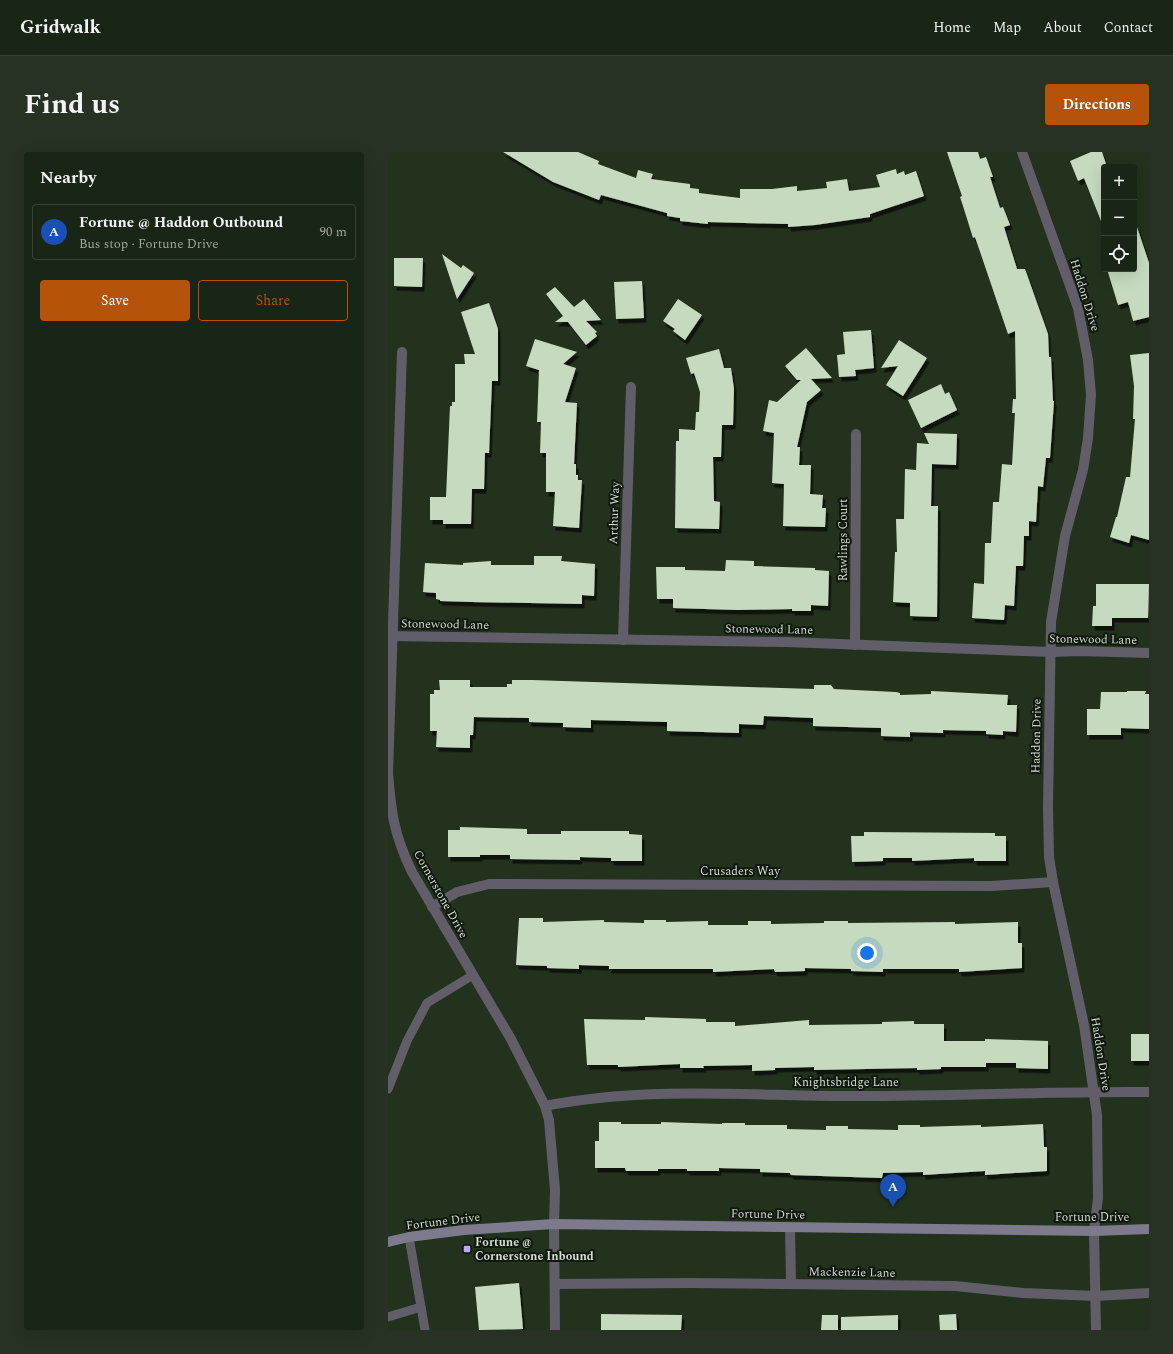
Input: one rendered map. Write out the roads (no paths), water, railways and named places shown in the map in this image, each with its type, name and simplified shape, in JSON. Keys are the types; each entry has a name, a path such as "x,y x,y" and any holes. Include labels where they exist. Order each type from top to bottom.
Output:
{"street":[{"name":"Haddon Drive","path":"1022,152 1078,308 1088,360 1091,395 1084,470 1065,536 1054,595 1051,622 1048,807 1049,857 1052,882 1084,1025 1097,1115 1099,1158 1098,1198 1094,1231 1096,1330"},
{"name":"Cornerstone Drive","path":"402,352 390,636 388,773 390,806 400,848 432,907 522,1060 549,1120 555,1190 555,1330"},
{"name":"Arthur Way","path":"623,640 631,387"},
{"name":"Rawlings Court","path":"855,645 856,434"},
{"name":"Stonewood Lane","path":"390,636 786,642 1050,652 1079,651 1149,654"},
{"name":"Crusaders Way","path":"432,907 457,892 472,887 496,883 991,886 1052,882"},
{"name":"Knightsbridge Lane","path":"544,1106 578,1099 650,1094 843,1096 1149,1092"},
{"name":"Fortune Drive","path":"388,1242 409,1237 464,1230 554,1224 1094,1231 1149,1229"},
{"path":"790,1227 791,1284"},
{"name":"Mackenzie Lane","path":"555,1284 955,1286 1023,1293 1096,1296 1149,1293"}],"lane":[{"path":"388,1089 407,1041 427,1003 473,975"},
{"path":"409,1237 425,1330"},
{"path":"388,1317 421,1307"}],"place":[{"name":"Fortune @ Haddon Outbound","path":"893,1207"},
{"name":"Fortune @ Cornerstone Inbound","path":"467,1249"}]}
